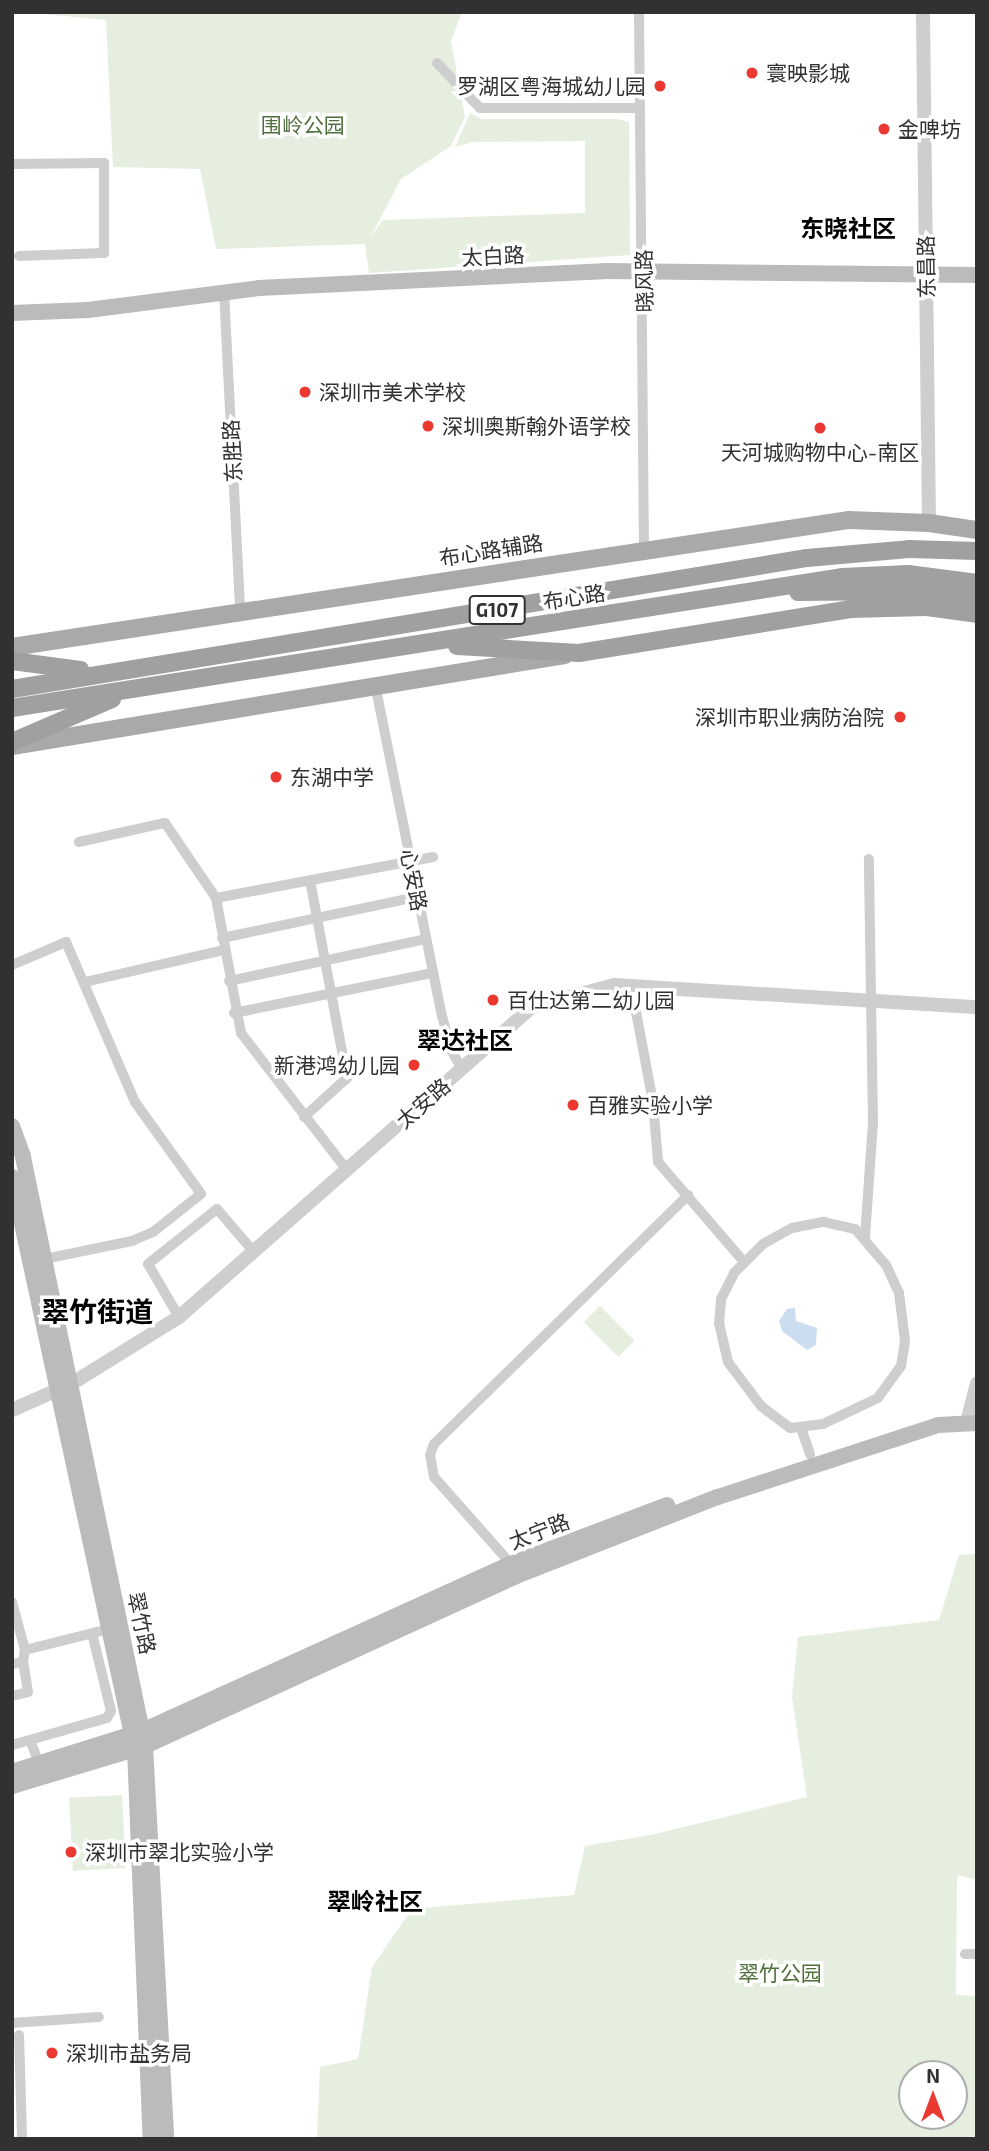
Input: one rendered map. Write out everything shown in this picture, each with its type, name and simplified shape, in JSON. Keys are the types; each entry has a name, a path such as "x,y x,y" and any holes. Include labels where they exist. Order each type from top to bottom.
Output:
{"highway":[{"name":"布心路","path":"12,689 807,558 909,548 977,551"},
{"name":"布心路","path":"873,552 930,554 977,562"},
{"name":"布心路","path":"12,708 756,591 888,574 977,583"},
{"path":"756,591 908,591 977,601"},
{"name":"G107","path":"422,644 579,653 866,607 927,607 977,614"},
{"path":"12,662 56,669 122,671"},
{"path":"12,744 136,689"}],"main road":[{"name":"太白路","path":"12,313 88,310 224,296 644,275 927,280 977,284"},
{"name":"太白路","path":"927,280 977,275"},
{"name":"太白路","path":"12,322 92,319 224,296"},
{"name":"布心路辅路","path":"12,647 849,520 929,523 977,530"},
{"path":"12,744 376,689 579,653"},
{"name":"翠竹路","path":"12,1126 23,1157 44,1259 64,1388 109,1629 138,1740 151,2139"},
{"name":"翠竹路","path":"12,1177 64,1388 138,1740 166,2139"},
{"name":"太宁路","path":"138,1740 511,1564 810,1454 934,1415 972,1417"},
{"name":"太宁路","path":"138,1740 527,1572 813,1464 938,1424 972,1417"},
{"path":"12,1786 65,1764 138,1740"},
{"path":"12,1772 39,1764 65,1764"}],"street":[{"name":"晓风路","path":"639,12 644,275 644,550"},
{"name":"东昌路","path":"923,12 929,523"},
{"path":"437,63 480,108 639,108"},
{"path":"12,164 104,163 104,253 19,256"},
{"name":"东胜路","path":"224,296 240,612"},
{"name":"心安路","path":"376,689 448,1042 462,1069"},
{"path":"79,842 165,823 216,898 234,1013 246,1042 346,1170"},
{"path":"216,898 433,857"},
{"path":"865,1237 873,1124 869,859"},
{"path":"304,1117 347,1078 310,880"},
{"path":"222,938 418,897"},
{"path":"229,981 426,939"},
{"path":"12,965 66,942 135,1102 201,1194 153,1232 132,1241 44,1259"},
{"path":"85,982 224,950"},
{"path":"234,1013 433,973"},
{"path":"614,985 633,996 653,1102 658,1162 744,1262"},
{"name":"太安路","path":"12,1410 64,1388 179,1317 532,1007 614,985 977,1007"},
{"path":"511,1564 434,1478 429,1455 435,1444 688,1195"},
{"path":"179,1317 148,1264 217,1209 254,1252"},
{"path":"810,1223 839,1223 865,1237 887,1265 899,1293 905,1341 901,1366 878,1398 823,1424 801,1428 779,1423 728,1362 719,1324 721,1299 744,1262 777,1235 810,1223"},
{"path":"972,1417 977,1383"},
{"path":"801,1428 810,1454"},
{"path":"12,1602 20,1659 28,1692 12,1696"},
{"path":"20,1659 109,1629"},
{"path":"12,1745 107,1718 111,1711 92,1633"},
{"path":"30,1740 39,1764"},
{"path":"12,2022 99,2017"},
{"path":"19,2035 22,2139"}],"green space":[{"name":"围岭公园","path":"462,12 451,41 465,117 451,146 401,179 370,238 383,220 585,213 585,141 472,142 455,147 470,113 481,119 616,119 629,122 630,255 369,273 365,244 216,249 200,169 113,167 106,20 44,14"},
{"path":"600,1306 635,1341 618,1357 584,1322"},
{"name":"翠竹公园","path":"977,1554 977,1880 957,1875 956,1995 977,1996 977,2139 317,2139 320,2067 358,2059 372,1967 412,1909 574,1895 585,1846 651,1835 807,1797 792,1697 798,1637 939,1620 959,1555"},
{"path":"122,1795 126,1868 73,1871 69,1798"}],"water":[{"path":"795,1308 796,1321 817,1328 816,1345 807,1350 782,1331 779,1321 787,1309"}],"place":[{"name":"寰映影城","path":"752,73"},
{"name":"罗湖区粤海城幼儿园","path":"660,86"},
{"name":"金啤坊","path":"884,129"},
{"name":"深圳市美术学校","path":"305,392"},
{"name":"深圳奥斯翰外语学校","path":"428,426"},
{"name":"天河城购物中心-南区","path":"820,428"},
{"name":"深圳市职业病防治院","path":"900,717"},
{"name":"东湖中学","path":"276,777"},
{"name":"百仕达第二幼儿园","path":"493,1000"},
{"name":"新港鸿幼儿园","path":"414,1065"},
{"name":"百雅实验小学","path":"573,1105"},
{"name":"深圳市翠北实验小学","path":"71,1852"},
{"name":"深圳市盐务局","path":"52,2053"}],"district":[{"name":"东晓社区","path":"848,228"},
{"name":"翠达社区","path":"465,1040"},
{"name":"翠竹街道","path":"97,1311"},
{"name":"翠岭社区","path":"375,1901"}]}
